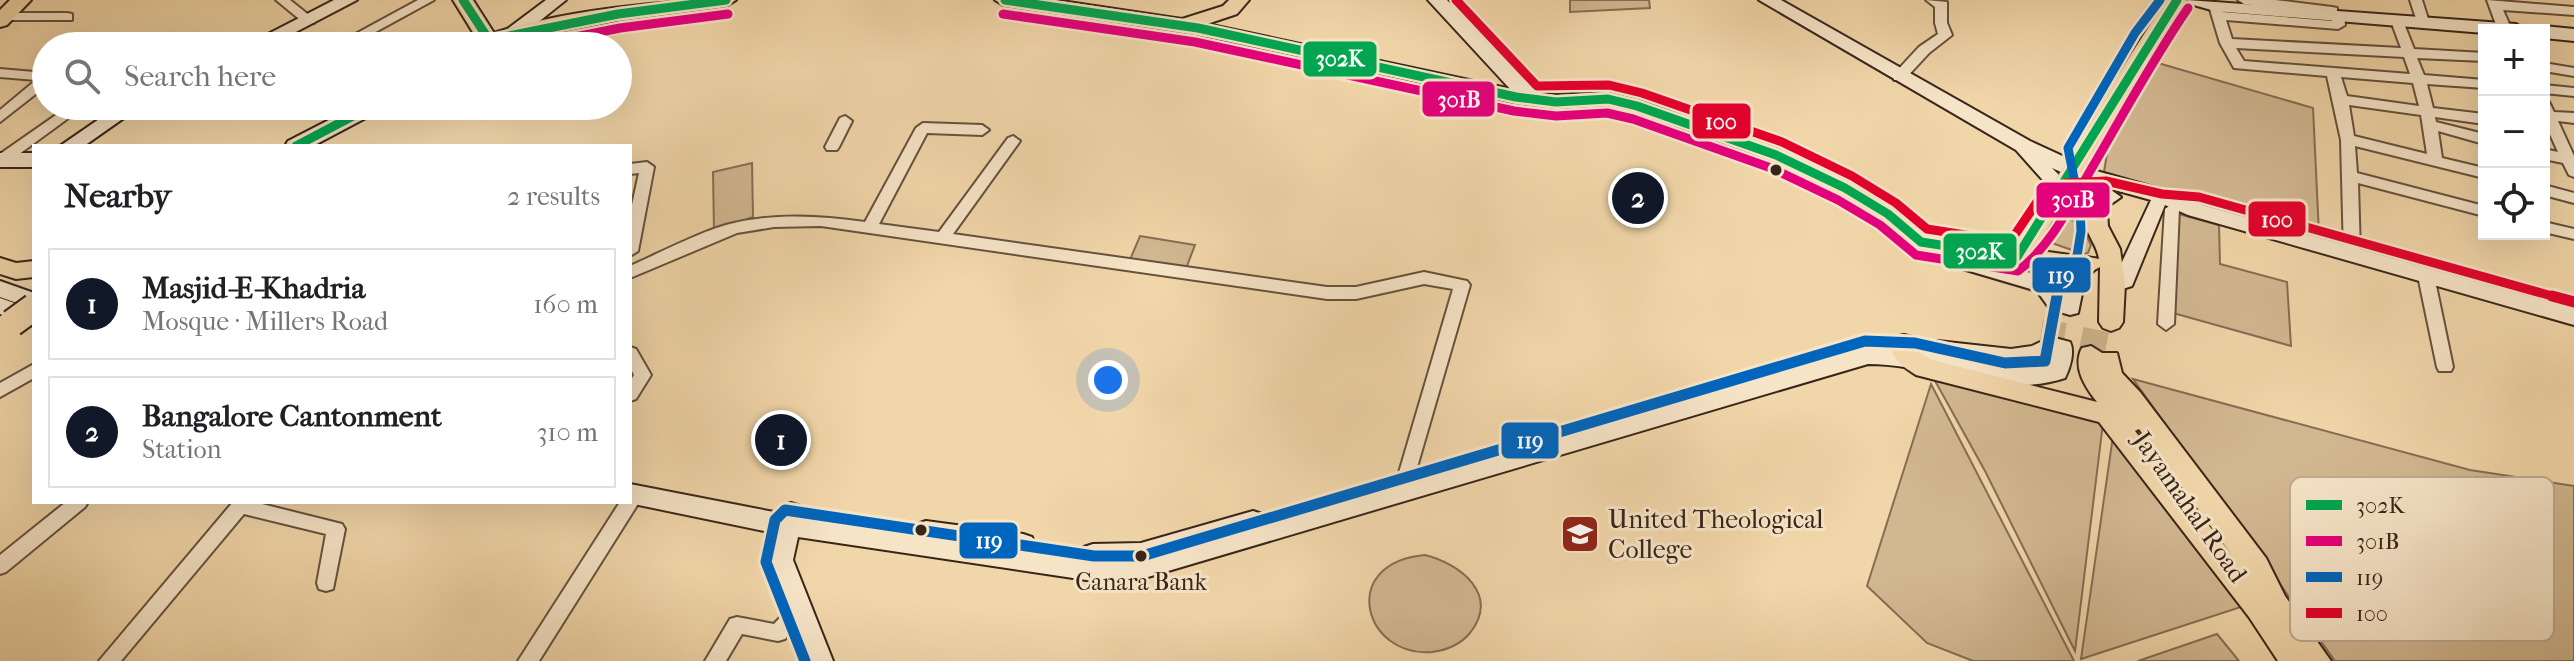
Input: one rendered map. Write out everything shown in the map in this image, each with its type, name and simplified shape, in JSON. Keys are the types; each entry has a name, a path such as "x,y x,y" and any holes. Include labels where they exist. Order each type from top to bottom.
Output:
{"main road":[{"path":"2,19 21,0"},
{"path":"463,0 495,32"},
{"path":"534,32 618,14 726,0"},
{"path":"1005,0 1092,9 1234,34 1530,99 1556,102 1608,99 1763,150 1845,188 1888,214 1921,242 2017,257 2090,264"},
{"path":"1186,25 1230,10 1239,0"},
{"path":"1234,34 1248,0"},
{"path":"2017,257 2073,183 2147,40 2177,0"},
{"path":"281,144 325,120"},
{"path":"300,144 345,120"},
{"path":"2073,183 2109,247 2113,284 2105,320 2101,280 2090,264 2097,226"},
{"path":"0,266 16,271 32,269"},
{"path":"12,320 32,308"},
{"path":"1905,350 1925,368 2107,414 2117,423 2223,568 2256,607"},
{"name":"Jayamahal Road","path":"2290,625 2275,605 2256,566 2131,399 2112,380 2099,358 2089,364 2096,381 2116,402 2236,566 2256,607 2294,661"},
{"name":"Jayamahal Road","path":"2302,641 2317,661"}],"street":[{"path":"282,0 309,20"},
{"path":"284,32 348,0"},
{"path":"368,32 428,0"},
{"path":"512,32 557,0"},
{"path":"1437,0 1530,99"},
{"path":"1768,0 2023,146 2073,183 2164,208 2195,210 2574,317"},
{"path":"1899,77 1924,50 1945,35 1941,23 1942,5 1932,0"},
{"path":"2196,0 2219,11 2333,11"},
{"path":"2244,0 2397,21 2478,27"},
{"path":"2416,0 2423,22"},
{"path":"2502,24 2494,3 2574,11"},
{"path":"2219,11 2227,43 2239,65 2478,84"},
{"path":"2,19 67,17"},
{"path":"2397,21 2421,79 2435,160"},
{"path":"2550,33 2574,35"},
{"path":"2227,43 2478,57"},
{"path":"2550,68 2574,72"},
{"path":"0,73 32,76"},
{"path":"2333,73 2343,100 2352,254"},
{"path":"0,117 32,90"},
{"path":"2550,90 2574,92"},
{"path":"2343,100 2430,119 2478,137"},
{"path":"2550,118 2574,118"},
{"path":"2430,119 2478,119"},
{"path":"1,160 58,120"},
{"path":"73,144 110,120"},
{"path":"832,147 845,121"},
{"path":"2550,124 2571,166"},
{"path":"869,229 923,128 982,130"},
{"path":"2347,139 2478,171"},
{"path":"942,239 1013,141"},
{"path":"2550,157 2571,166"},
{"path":"1,160 31,163"},
{"path":"632,169 647,167 634,209 632,230"},
{"path":"2349,176 2478,209"},
{"path":"2073,183 2181,202 2195,210"},
{"path":"2550,192 2574,198"},
{"path":"2113,284 2124,280 2164,208"},
{"path":"2164,208 2166,324"},
{"path":"632,271 734,228 774,222 821,221 1327,293 1356,293 1424,278 1462,285 1407,476"},
{"path":"2550,228 2574,234"},
{"path":"1921,242 1946,257 2044,285 2064,305 2075,275 2090,264"},
{"path":"2426,276 2445,367"},
{"path":"0,289 32,300"},
{"path":"1317,510 1407,476 1863,343 1905,350 1979,372 2045,377 2057,372 2057,347"},
{"path":"633,492 789,519 967,544 1093,570 1131,571 1317,510 1868,355 1905,350"},
{"path":"632,356 643,375 632,391"},
{"path":"0,391 32,371"},
{"path":"0,566 77,504"},
{"path":"109,661 242,504 336,529 326,583"},
{"path":"528,661 626,504"},
{"path":"789,519 780,560 820,661"},
{"path":"715,661 737,625 778,633 800,610"}],"shaded area":[{"path":"1570,0 1649,0 1650,8 1570,12"},
{"path":"2158,63 2313,108 2319,234 2104,172 2108,147"},
{"path":"752,163 753,217 714,231 713,172"},
{"path":"2175,213 2219,225 2220,264 2287,282 2291,346 2173,313"},
{"path":"2062,216 2081,224 2091,245 2088,253 2046,241"},
{"path":"1140,236 1195,245 1185,271 1129,262"},
{"path":"1934,379 2103,423 2075,651 1985,471"},
{"path":"2133,379 2470,470 2516,477 2290,477 2290,598"},
{"path":"1931,384 2074,661 1973,661 1927,643 1867,586"},
{"path":"2114,429 2244,606 2081,659"},
{"path":"2554,483 2574,486 2574,661 2335,661 2321,641 2554,641"},
{"path":"1425,555 1463,574 1472,583 1481,606 1478,619 1466,637 1453,646 1432,652 1409,650 1390,640 1377,626 1370,609 1371,591 1379,574 1397,562"},
{"path":"2217,634 2239,661 2138,661"}],"tunnel":[{"path":"2051,345 2058,303"},
{"path":"2091,355 2099,317"}],"transit line":[{"name":"302K","path":"463,0 484,32"},
{"name":"302K","path":"529,32 618,14 726,0"},
{"name":"302K","path":"1005,0 1198,28 1516,97 1556,102 1608,99 1637,106 1776,155 1845,188 1888,214 1921,242 2017,257 2177,0"},
{"name":"100","path":"1456,0 1537,86 1609,85 1642,93 1782,142 1852,176 1896,203 1927,229 2010,242 2039,199 2066,183 2106,181 2162,194 2199,197 2574,302"},
{"name":"119","path":"805,661 766,562 775,520 785,510 1094,556 1142,556 1865,341 1915,343 2005,363 2045,361 2062,271 2077,256 2081,231 2080,209 2068,148 2135,33 2160,0"},
{"name":"301B","path":"1003,14 1195,42 1514,111 1556,116 1607,113 1633,119 1771,168 1838,200 1880,225 1916,255 2018,271 2030,262 2065,213 2147,70 2188,8"},
{"name":"301B","path":"600,32 728,14"},
{"name":"302K","path":"300,144 345,120"}],"place":[{"name":"Bangalore Cantonment","path":"1638,198"},
{"name":"Masjid-E-Khadria","path":"781,440"},
{"name":"United Theological College","path":"1580,534"},
{"name":"Canara Bank","path":"1141,556"}]}
